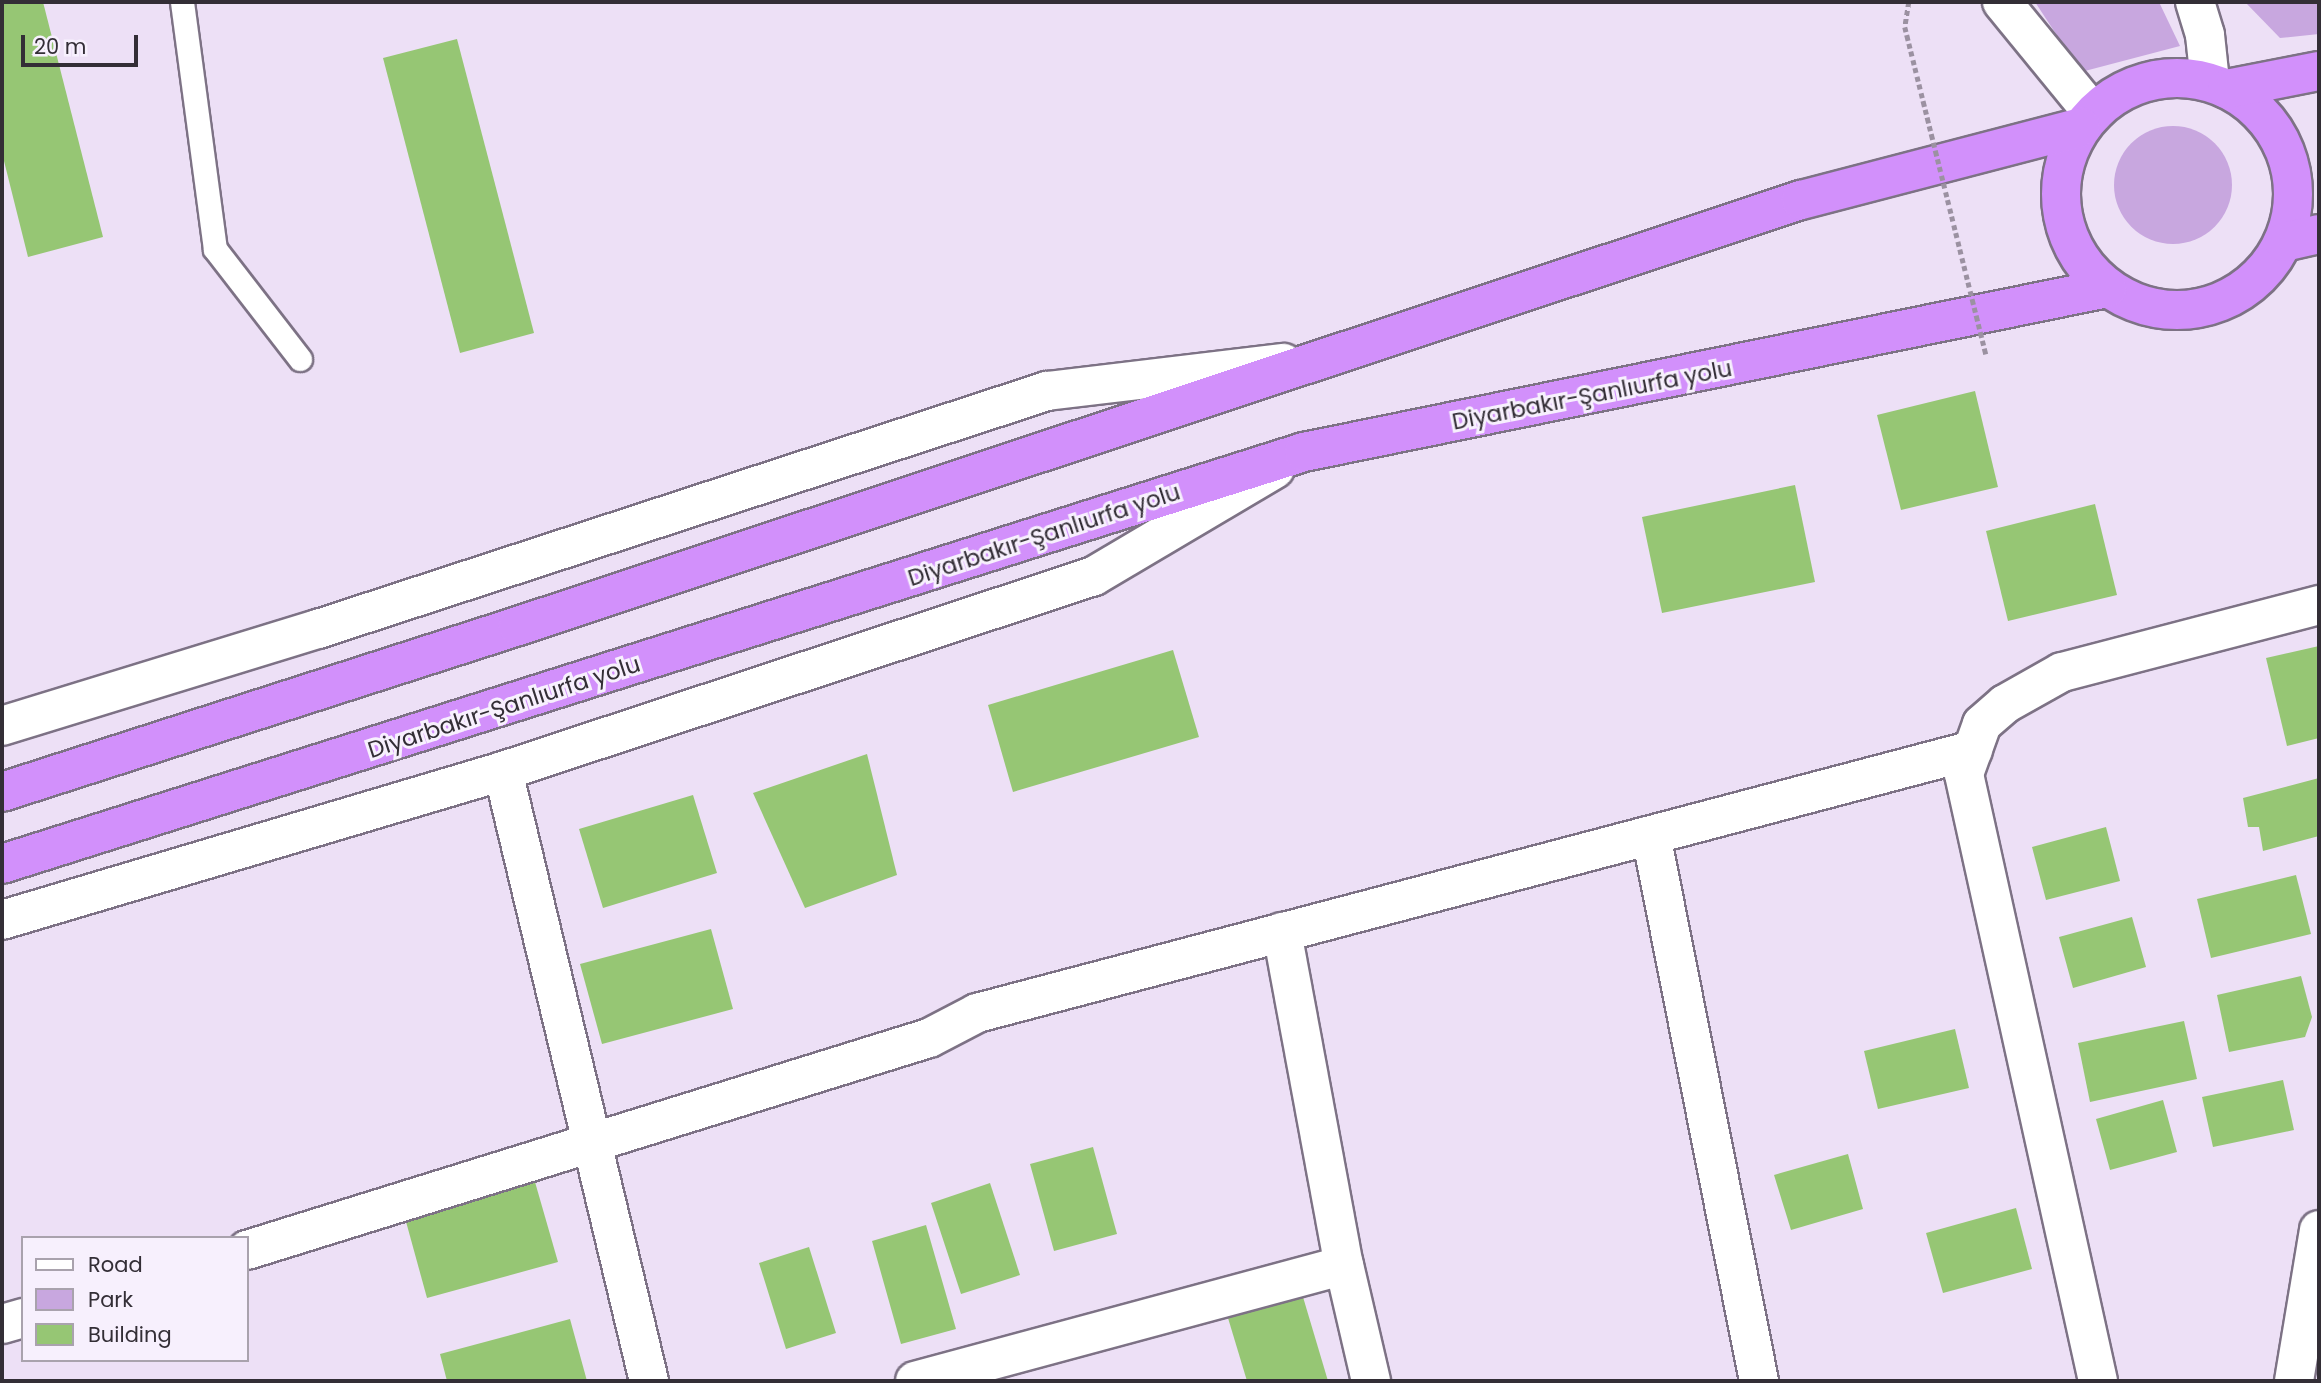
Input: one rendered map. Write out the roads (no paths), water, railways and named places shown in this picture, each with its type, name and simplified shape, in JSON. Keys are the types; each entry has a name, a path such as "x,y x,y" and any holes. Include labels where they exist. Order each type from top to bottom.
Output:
{"highway":[{"path":"2,792 1332,357 1801,200 2087,120 2118,94 2147,81 2178,77 2218,85 2319,71"},
{"path":"2087,120 2064,171 2060,195 2065,230 2082,262 2107,288 2137,304 2171,310 2206,307 2238,293 2301,238 2293,207 2292,171 2284,148 2257,108 2218,85"},
{"name":"Diyarbakır-Şanlıurfa yolu","path":"2,864 1304,452 2107,288"}],"street":[{"path":"2002,2 2087,120"},
{"path":"2195,2 2218,85"},
{"path":"2,726 1047,391 1332,357"},
{"path":"2,920 503,771 1094,576 1304,452"},
{"path":"2098,1381 1971,818 1964,774 1982,724 2005,704 2062,672 2319,605"},
{"path":"248,1250 593,1146 929,1038 977,1013 1973,750"},
{"path":"503,771 649,1381"},
{"path":"1651,835 1759,1381"},
{"path":"1282,932 1344,1265 1371,1381"},
{"path":"2294,1381 2319,1230"},
{"path":"915,1381 1344,1265"},
{"path":"2,1324 21,1319"}],"lane":[{"path":"182,2 215,248 300,359"}]}
